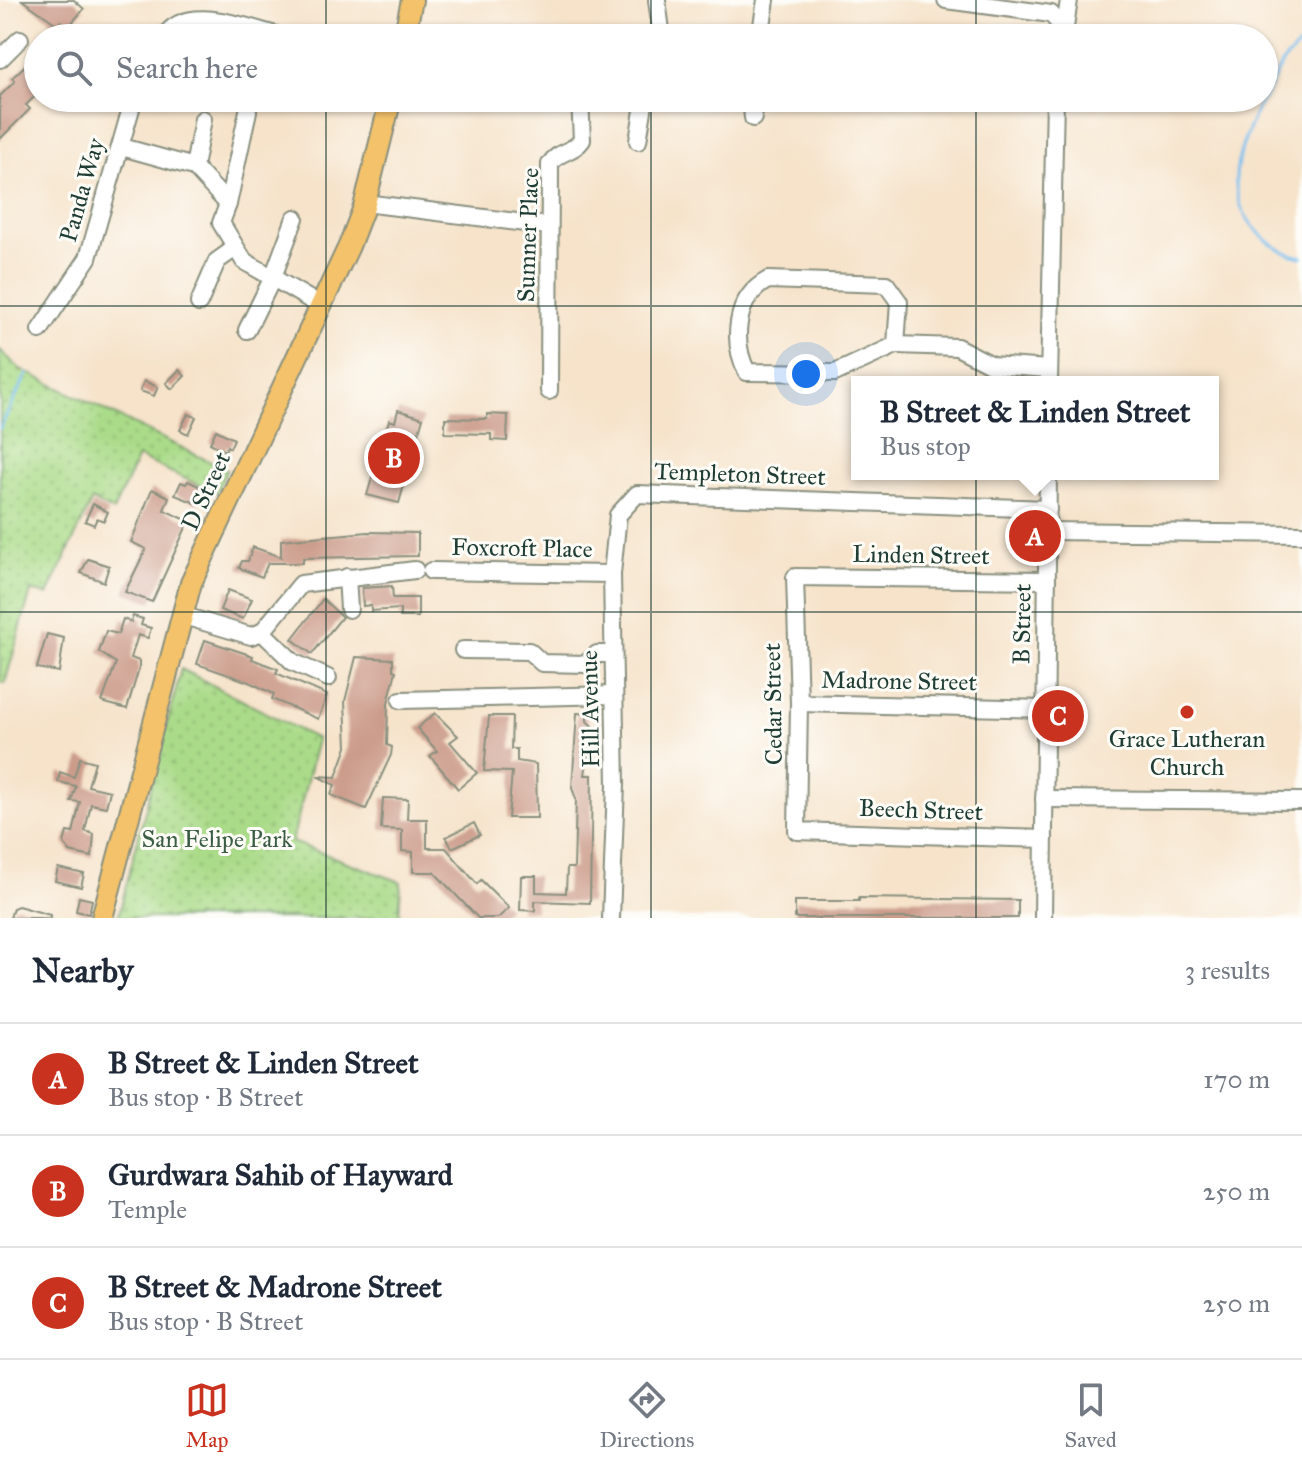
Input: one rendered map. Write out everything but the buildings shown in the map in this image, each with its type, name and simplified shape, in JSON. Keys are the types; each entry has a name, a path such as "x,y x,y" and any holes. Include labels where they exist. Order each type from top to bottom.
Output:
{"main road":[{"path":"407,24 412,0"},
{"name":"D Street","path":"102,918 191,583 323,301 365,203 388,112"}],"street":[{"path":"657,0 660,24"},
{"path":"762,24 766,0"},
{"path":"946,0 1051,14 1059,24"},
{"path":"1068,24 1069,0"},
{"path":"179,24 185,20 225,24"},
{"path":"0,59 20,39"},
{"name":"Panda Way","path":"40,330 88,258 122,147 128,112"},
{"path":"248,112 221,223 244,261 288,285 297,283 323,301"},
{"name":"Sumner Place","path":"549,391 550,164 557,153 577,148 582,140 581,112"},
{"path":"638,141 643,112"},
{"path":"752,112 753,118"},
{"path":"896,345 899,302 886,284 768,280 755,286 739,316 736,350 747,372 835,373 896,345 957,347 992,365 1049,375 1055,112"},
{"path":"194,167 203,119"},
{"path":"122,147 194,167 228,204"},
{"path":"365,203 549,226"},
{"path":"247,330 273,277 295,218"},
{"path":"199,303 217,261 234,249"},
{"name":"B Street","path":"1043,918 1048,480"},
{"name":"Templeton Street","path":"626,502 637,494 1048,509"},
{"name":"Hill Avenue","path":"611,918 616,784 612,574 618,515 626,502"},
{"path":"1047,531 1302,534"},
{"name":"Foxcroft Place","path":"262,632 301,584 423,571 612,574"},
{"path":"347,577 349,609"},
{"name":"Linden Street","path":"795,577 1047,580"},
{"name":"Cedar Street","path":"795,577 799,703 797,831"},
{"path":"181,615 243,634 262,632 293,662 328,678"},
{"path":"463,650 529,651 542,663 586,664 597,654 613,654"},
{"path":"401,700 614,695"},
{"name":"Madrone Street","path":"799,703 1045,709"},
{"path":"1044,799 1302,801"},
{"name":"Beech Street","path":"797,831 1044,839"}],"green space":[{"path":"0,350 20,369 227,470 216,493 138,457 113,511 92,500 48,595 31,591 5,683 0,682"},
{"name":"San Felipe Park","path":"181,669 317,739 292,842 401,882 399,918 118,918"}],"waterway":[{"path":"1278,71 1302,42"},
{"path":"1257,112 1241,152 1236,175 1238,197 1258,232 1278,248 1302,257"},
{"path":"0,428 27,374"}],"place":[{"name":"Gurdwara Sahib of Hayward","path":"394,458"},
{"name":"B Street & Linden Street","path":"1035,536"},
{"name":"Grace Lutheran Church","path":"1187,712"},
{"name":"B Street & Madrone Street","path":"1058,716"}]}
